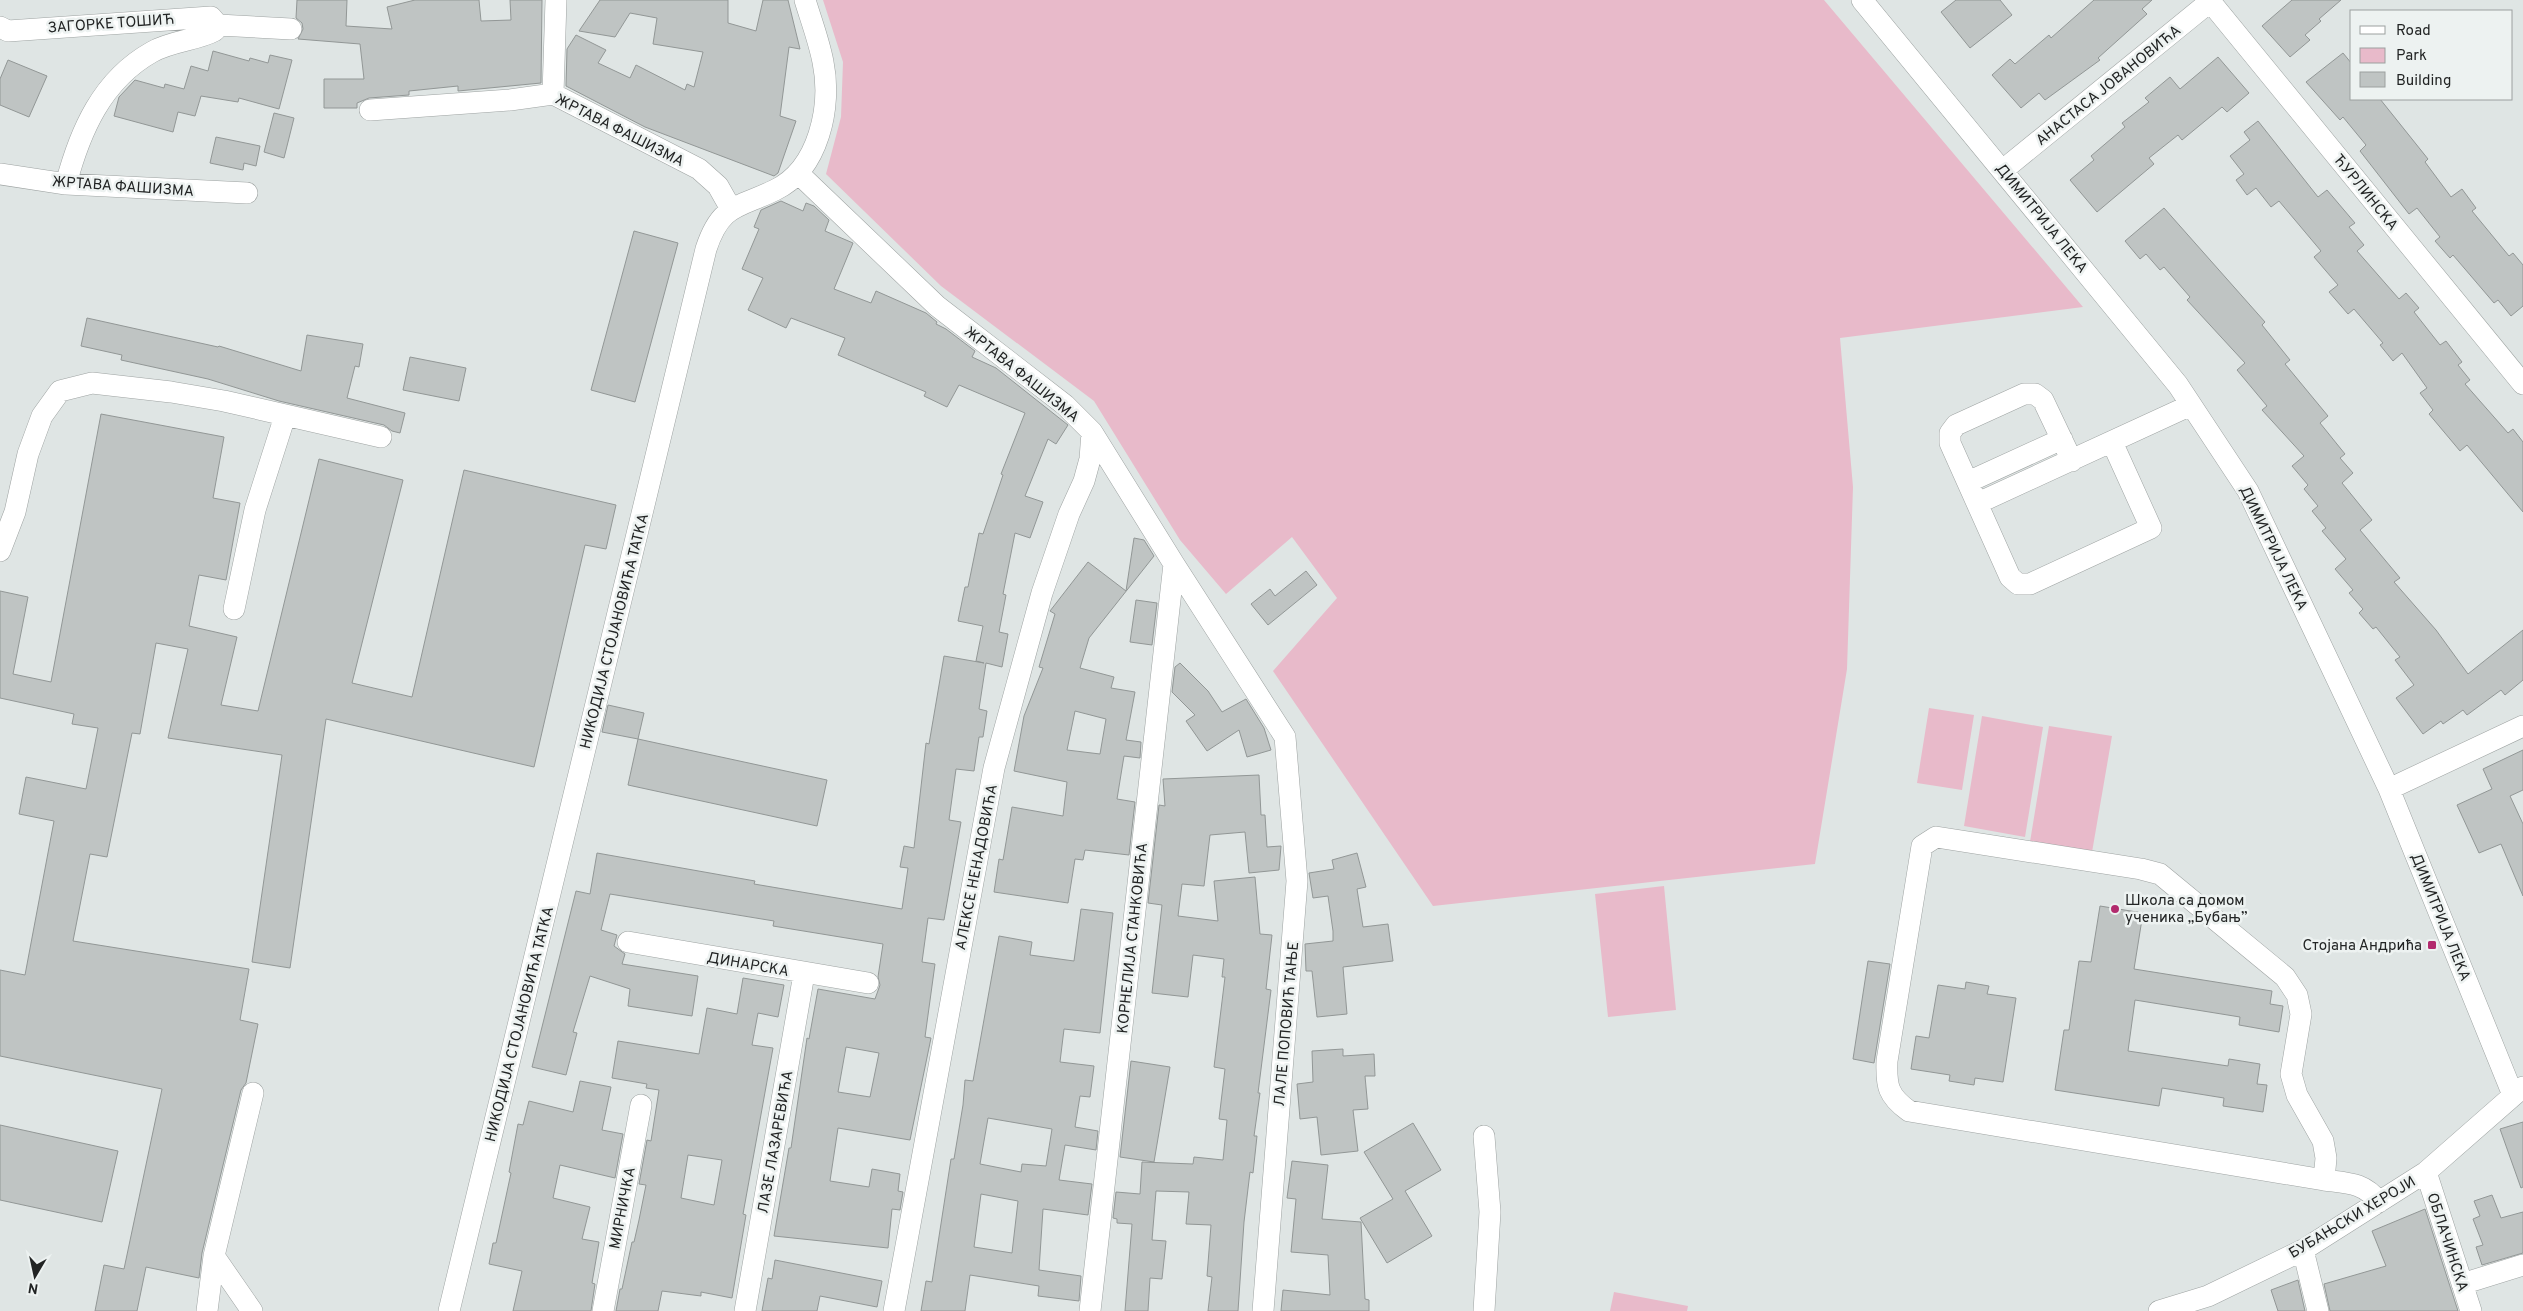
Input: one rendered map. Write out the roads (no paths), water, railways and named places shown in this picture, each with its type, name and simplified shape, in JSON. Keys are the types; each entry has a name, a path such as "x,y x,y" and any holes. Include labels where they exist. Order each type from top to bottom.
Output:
{"street":[{"path":"553,94 556,0"},
{"path":"730,209 777,190 798,173 818,138 825,99 823,62 805,0"},
{"name":"ДИМИТРИЈА ЛЕКА","path":"1862,0 2178,385 2248,491 2389,789 2518,1091"},
{"name":"АНАСТАСА ЈОВАНОВИЋА","path":"2003,170 2211,0"},
{"name":"ЋУРЛИНСКА","path":"2211,0 2523,384"},
{"name":"ЗАГОРКЕ ТОШИЋ","path":"0,28 8,30 186,17 211,17 218,25 291,29"},
{"name":"ЗАГОРКЕ ТОШИЋ","path":"66,184 84,126 118,76 138,60 162,46 212,32 218,25"},
{"name":"ЖРТАВА ФАШИЗМА","path":"370,110 553,94 699,169 718,186 730,209"},
{"name":"ЖРТАВА ФАШИЗМА","path":"798,173 937,306 1065,405 1092,432 1174,564 1285,736"},
{"name":"ЖРТАВА ФАШИЗМА","path":"0,174 66,184 247,193"},
{"name":"НИКОДИЈА СТОЈАНОВИЋА ТАТКА","path":"449,1311 706,248 716,227 730,209"},
{"path":"0,550 15,512 28,454 42,416 60,392 92,383 171,392 224,401 381,437"},
{"path":"2072,460 2043,400 2035,394 2024,394 1956,425 1950,433 1950,443 2010,577 2018,584 2030,584 2151,528 2112,442"},
{"path":"1978,503 2191,404"},
{"path":"234,609 256,510 285,416"},
{"name":"АЛЕКСЕ НЕНАДОВИЋА","path":"894,1311 994,768 1042,593 1069,514 1084,480 1090,458 1092,432"},
{"path":"1968,482 2062,439"},
{"name":"КОРНЕЛИЈА СТАНКОВИЋА","path":"1090,1311 1174,564"},
{"path":"2389,789 2523,726"},
{"name":"ЛАЛЕ ПОПОВИЋ ТАЊЕ","path":"1263,1311 1297,881 1285,736"},
{"path":"2324,1180 2326,1158 2323,1141 2298,1095 2291,1074 2301,1014 2297,995 2285,977 2278,971 2160,874 2141,869 1936,837 1922,846 1887,1061 1886,1081 1894,1100 1909,1111 2324,1180 2355,1185 2370,1190 2378,1202"},
{"name":"ДИНАРСКА","path":"628,942 804,974 868,983"},
{"name":"ЛАЗЕ ЛАЗАРЕВИЋА","path":"745,1311 804,974"},
{"name":"БУБАЊСКИ ХЕРОЈИ","path":"2159,1311 2209,1304 2303,1250 2426,1172 2518,1091"},
{"path":"206,1311 214,1256 253,1094"},
{"name":"МИРНИЧКА","path":"603,1311 642,1106"},
{"path":"1484,1136 1490,1212 1484,1311"},
{"name":"ОБЛАЧИНСКА","path":"2426,1172 2471,1311"},
{"path":"2303,1250 2318,1311"},
{"path":"214,1256 252,1311"},
{"path":"2462,1284 2523,1264"}],"place":[{"name":"Школа са домом ученика „Бубањ”","path":"2115,909"},
{"name":"Стојана Андрића","path":"2432,945"}]}
